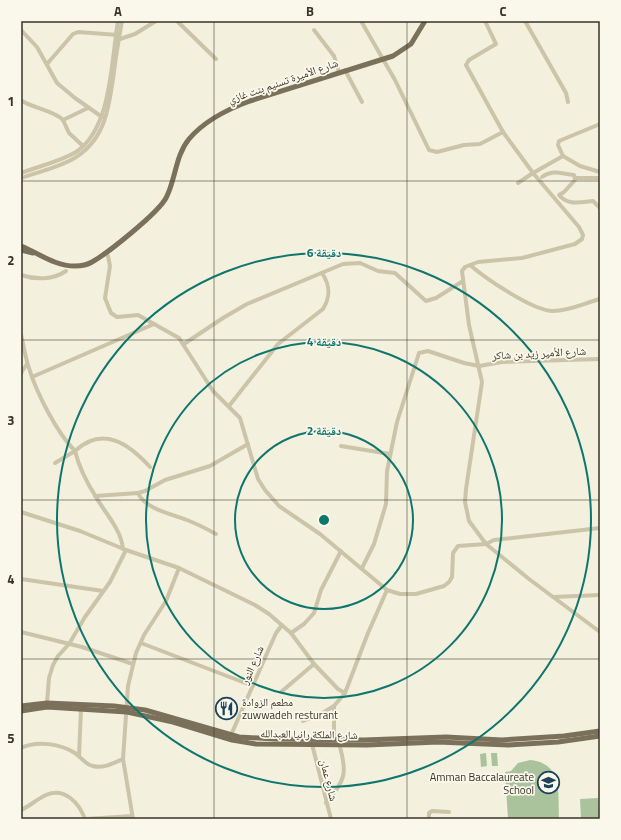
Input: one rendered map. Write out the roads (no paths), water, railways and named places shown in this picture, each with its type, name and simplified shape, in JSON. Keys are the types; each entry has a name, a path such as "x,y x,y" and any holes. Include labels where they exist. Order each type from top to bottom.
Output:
{"main road":[{"name":"شارع الأميرة تسنيم بنت غازي","path":"21,246 56,262 78,266 92,262 105,253 162,204 169,192 181,151 198,129 240,105 383,59 407,48 417,36 425,21"},
{"name":"شارع الأميرة تسنيم بنت غازي","path":"21,250 38,254"},
{"name":"شارع الملكة رانيا العبدالله","path":"21,706 47,703 169,715 231,735 264,738 364,740 434,737 509,740 564,736 600,731"},
{"name":"شارع الملكة رانيا العبدالله","path":"21,710 47,707 127,710 241,742 368,745 438,742 508,745 558,742 600,736"}],"street":[{"path":"21,178 69,161 84,151 97,138 108,112 118,21"},
{"path":"21,173 66,157 83,146 95,132 102,117 117,37 122,21"},
{"path":"47,64 76,33 84,31 117,37 135,34 156,21"},
{"path":"177,21 216,58"},
{"path":"361,21 409,108 430,152 484,143 503,132"},
{"path":"485,21 496,44 469,60 466,65 503,132 533,173 579,227 582,232 582,240 575,244 535,255 515,259 482,262 470,265 462,270 469,325 482,382 465,502 471,526 486,544 552,597 600,632"},
{"path":"525,21 566,93 568,102"},
{"path":"21,30 35,44 57,83 88,108 102,117"},
{"path":"314,30 334,56 362,102"},
{"path":"22,101 35,108 55,114 63,120 69,132 83,146"},
{"path":"63,120 88,108"},
{"path":"600,124 559,141 558,145 563,156 580,166 600,172"},
{"path":"518,183 563,156"},
{"path":"542,177 548,173 555,172 574,175 575,178 600,178"},
{"path":"575,178 575,180 564,192 559,195 563,200 571,203 593,201 600,208"},
{"path":"105,253 108,256 110,266 104,298 111,313 117,317 138,315 175,335 184,344 211,388 240,418 258,479 268,495 279,506 341,550 387,590 410,595 444,586 452,577 453,553 455,548 462,545 486,544 494,540 600,528"},
{"path":"184,344 247,304 341,264 363,263 378,271 395,273 426,301 436,298 463,281"},
{"path":"470,265 486,279 549,311 568,309 600,299"},
{"path":"21,275 37,279 54,277 66,271"},
{"path":"229,406 278,344 323,308 327,302 329,289 322,273"},
{"path":"32,377 154,324"},
{"path":"21,335 27,364 32,377 58,428 75,451 78,461 95,496 117,530 125,549 104,591 85,617 69,644 58,656 50,673 47,703"},
{"path":"362,568 374,544 386,504 387,471 390,454 400,411 419,353 428,351 464,364 479,366"},
{"name":"شارع الأمير زيد بن شاكر","path":"479,366 502,362 600,359"},
{"path":"21,373 27,364"},
{"path":"55,463 89,441 103,438 111,439 131,449 150,467"},
{"path":"95,496 138,493 145,491 166,480 218,463 248,444"},
{"path":"341,446 390,454"},
{"path":"138,493 142,499 158,509 189,520 216,534"},
{"path":"21,512 80,531 179,568 255,605 291,633 314,664 338,689 345,693"},
{"path":"291,633 312,618 328,573 341,550"},
{"path":"21,810 47,794 57,793 68,797 77,803 85,819 133,818 123,759 127,710 126,696 133,664 141,643 166,601 179,568"},
{"path":"21,579 104,591"},
{"path":"303,720 319,715 334,706 345,693 368,633 387,590"},
{"path":"552,597 600,595"},
{"name":"شارع النور","path":"231,735 276,633 282,625"},
{"path":"21,632 69,644 133,664"},
{"path":"141,643 253,686"},
{"path":"281,692 314,664"},
{"path":"334,706 334,739"},
{"path":"79,756 81,709"},
{"path":"21,748 32,744 42,744 69,750 88,764 97,767 108,765 123,759"},
{"name":"شارع عمان","path":"312,744 331,819"},
{"path":"326,803 339,786 344,772 345,764 340,747"},
{"path":"428,819 429,813 432,811 449,812"}],"place":[{"name":"مطعم الزوادة zuwwadeh resturant","path":"226,708"},
{"name":"Amman Baccalaureate School","path":"549,783"}]}
